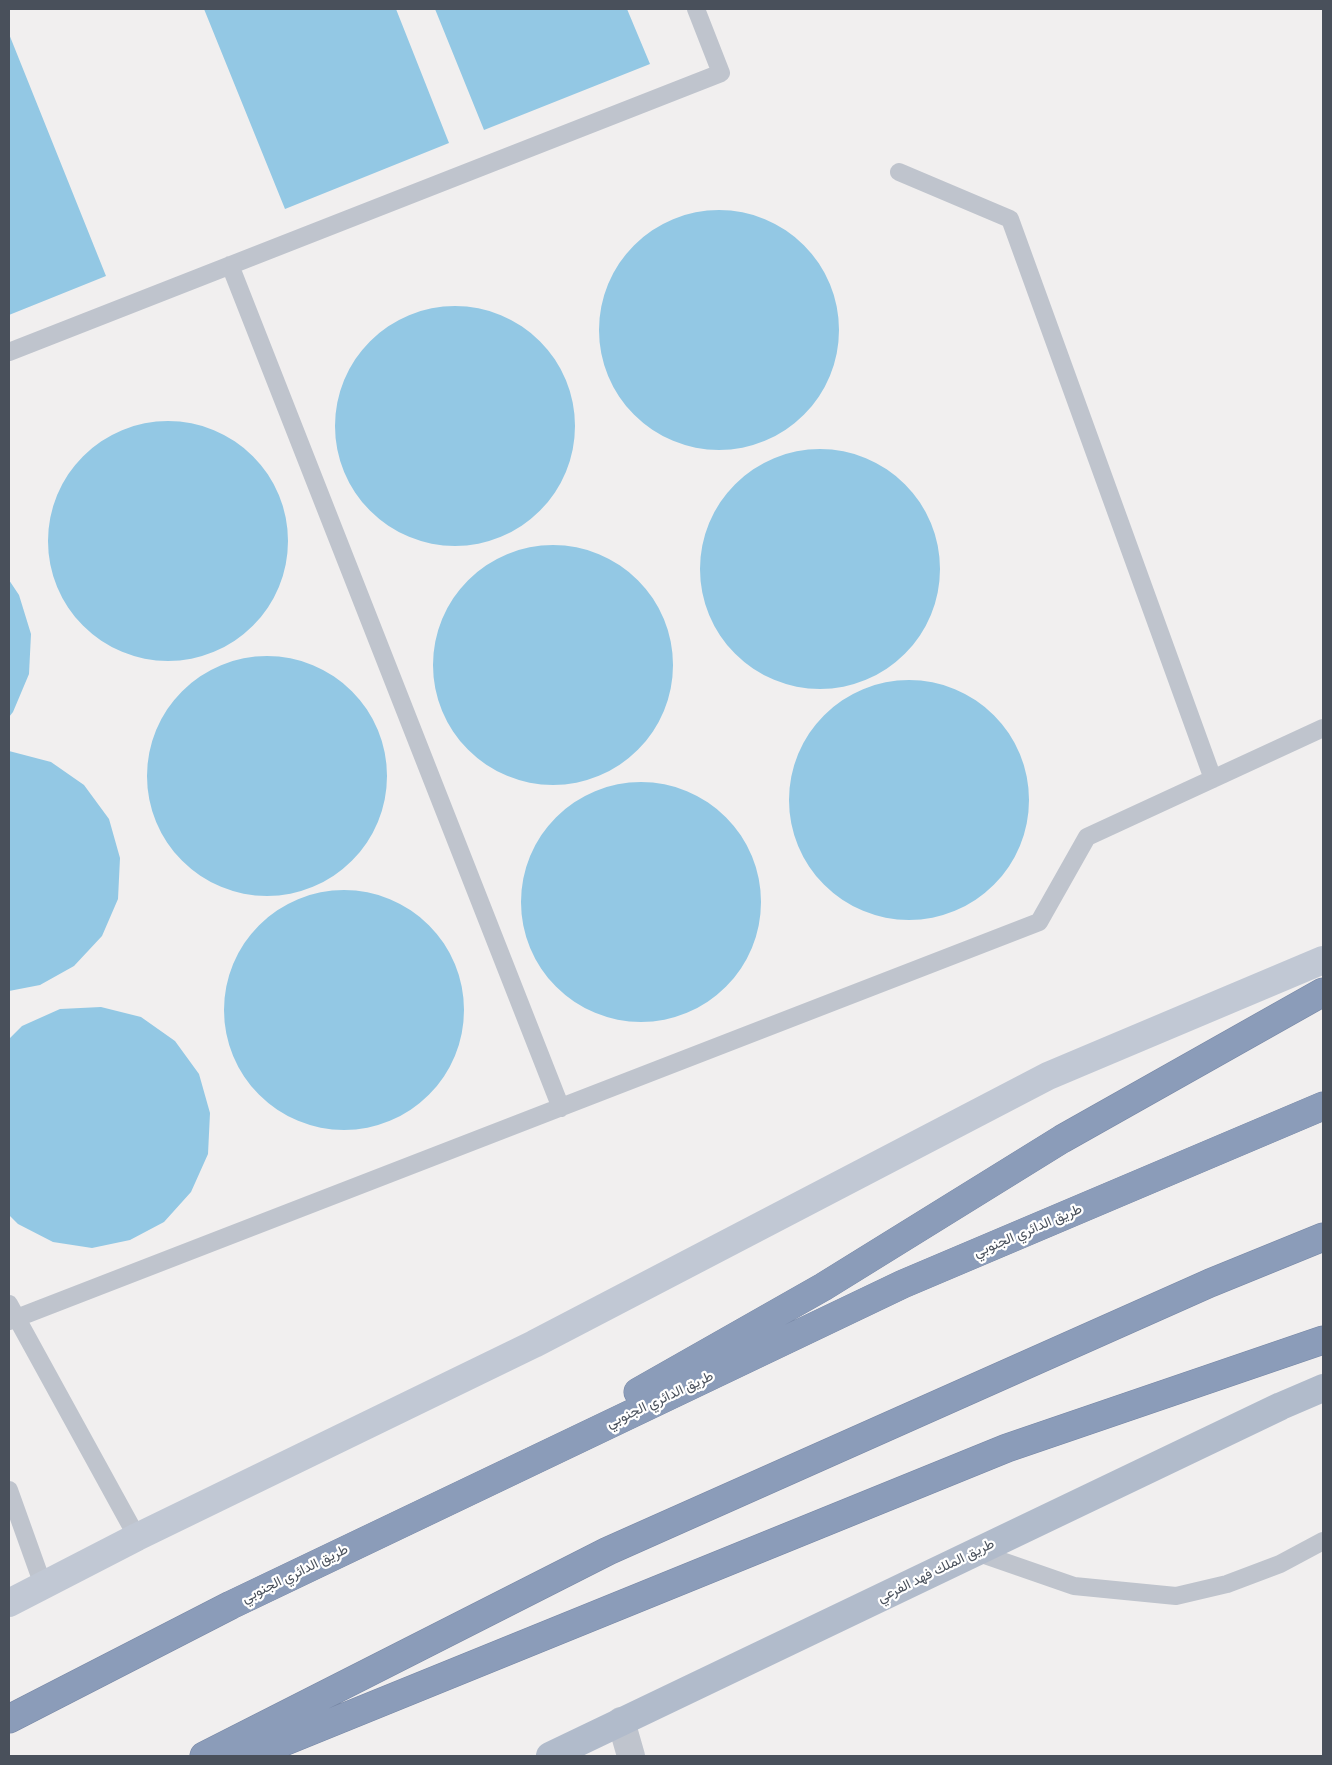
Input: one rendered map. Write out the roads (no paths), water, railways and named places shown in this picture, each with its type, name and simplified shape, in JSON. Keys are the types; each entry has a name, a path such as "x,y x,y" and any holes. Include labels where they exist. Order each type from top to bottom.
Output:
{"highway":[{"path":"431,1509 823,1288 1062,1138 1323,992"},
{"name":"طريق الدائري الجنوبي","path":"9,1719 230,1605 903,1284 1323,1106"},
{"path":"204,1756 608,1551 1201,1287 1323,1238"},
{"path":"249,1756 1007,1448 1323,1340"}],"main road":[{"path":"9,1603 137,1537 534,1344 1048,1076 1323,960"},
{"name":"طريق الملك فهد الفرعي","path":"550,1756 1323,1388"}],"street":[{"path":"621,1721 631,1756"}],"lane":[{"path":"9,352 721,73 696,9"},
{"path":"899,172 1010,219 1213,779"},
{"path":"230,265 561,1108"},
{"path":"137,1537 11,1314 561,1108 1039,922 1087,837 1323,728"},
{"path":"9,1490 43,1585"},
{"path":"976,1552 1074,1586 1176,1596 1227,1584 1280,1564 1323,1541"}],"water":[{"path":"204,9 396,9 449,143 285,209"},
{"path":"435,9 627,9 650,64 484,130"},
{"path":"9,34 106,276 9,315"},
{"path":"719,210 742,212 765,219 786,230 804,245 819,263 830,284 837,307 839,330 837,353 830,376 819,397 804,415 786,430 765,441 742,448 719,450 696,448 673,441 652,430 634,415 619,397 608,376 601,353 599,330 601,307 608,284 619,263 634,245 652,230 673,219 696,212"},
{"path":"455,306 478,308 501,315 522,326 540,341 555,359 566,380 573,403 575,426 573,449 566,472 555,493 540,511 522,526 501,537 478,544 455,546 432,544 409,537 388,526 370,511 355,493 344,472 337,449 335,426 337,403 344,380 355,359 370,341 388,326 409,315 432,308"},
{"path":"168,421 191,423 214,430 235,441 253,456 268,474 279,495 286,518 288,541 286,564 279,587 268,608 253,626 235,641 214,652 191,659 168,661 145,659 122,652 101,641 83,626 68,608 57,587 50,564 48,541 50,518 57,495 68,474 83,456 101,441 122,430 145,423"},
{"path":"820,449 843,451 866,458 887,469 905,484 920,502 931,523 938,546 940,569 938,592 931,615 920,636 905,654 887,669 866,680 843,687 820,689 797,687 774,680 753,669 735,654 720,636 709,615 702,592 700,569 702,546 709,523 720,502 735,484 753,469 774,458 797,451"},
{"path":"553,545 576,547 599,554 620,565 638,580 653,598 664,619 671,642 673,665 671,688 664,711 653,732 638,750 620,765 599,776 576,783 553,785 530,783 507,776 486,765 468,750 453,732 442,711 435,688 433,665 435,642 442,619 453,598 468,580 486,565 507,554 530,547"},
{"path":"9,580 19,595 31,634 29,674 13,712 9,717"},
{"path":"267,656 290,658 313,665 334,676 352,691 367,709 378,730 385,753 387,776 385,799 378,822 367,843 352,861 334,876 313,887 290,894 267,896 244,894 221,887 200,876 182,861 167,843 156,822 149,799 147,776 149,753 156,730 167,709 182,691 200,676 221,665 244,658"},
{"path":"909,680 932,682 955,689 976,700 994,715 1009,733 1020,754 1027,777 1029,800 1027,823 1020,846 1009,867 994,885 976,900 955,911 932,918 909,920 886,918 863,911 842,900 824,885 809,867 798,846 791,823 789,800 791,777 798,754 809,733 824,715 842,700 863,689 886,682"},
{"path":"9,751 51,762 84,785 109,819 120,858 118,899 102,936 74,966 40,985 9,991"},
{"path":"641,782 664,784 687,791 708,802 726,817 741,835 752,856 759,879 761,902 759,925 752,948 741,969 726,987 708,1002 687,1013 664,1020 641,1022 618,1020 595,1013 574,1002 556,987 541,969 530,948 523,925 521,902 523,879 530,856 541,835 556,817 574,802 595,791 618,784"},
{"path":"344,890 367,892 390,899 411,910 429,925 444,943 455,964 462,987 464,1010 462,1033 455,1056 444,1077 429,1095 411,1110 390,1121 367,1128 344,1130 321,1128 298,1121 277,1110 259,1095 244,1077 233,1056 226,1033 224,1010 226,987 233,964 244,943 259,925 277,910 298,899 321,892"},
{"path":"101,1007 141,1017 175,1041 199,1074 210,1113 208,1154 191,1192 164,1222 130,1240 92,1248 53,1242 18,1224 9,1215 9,1039 22,1026 60,1009"}]}
